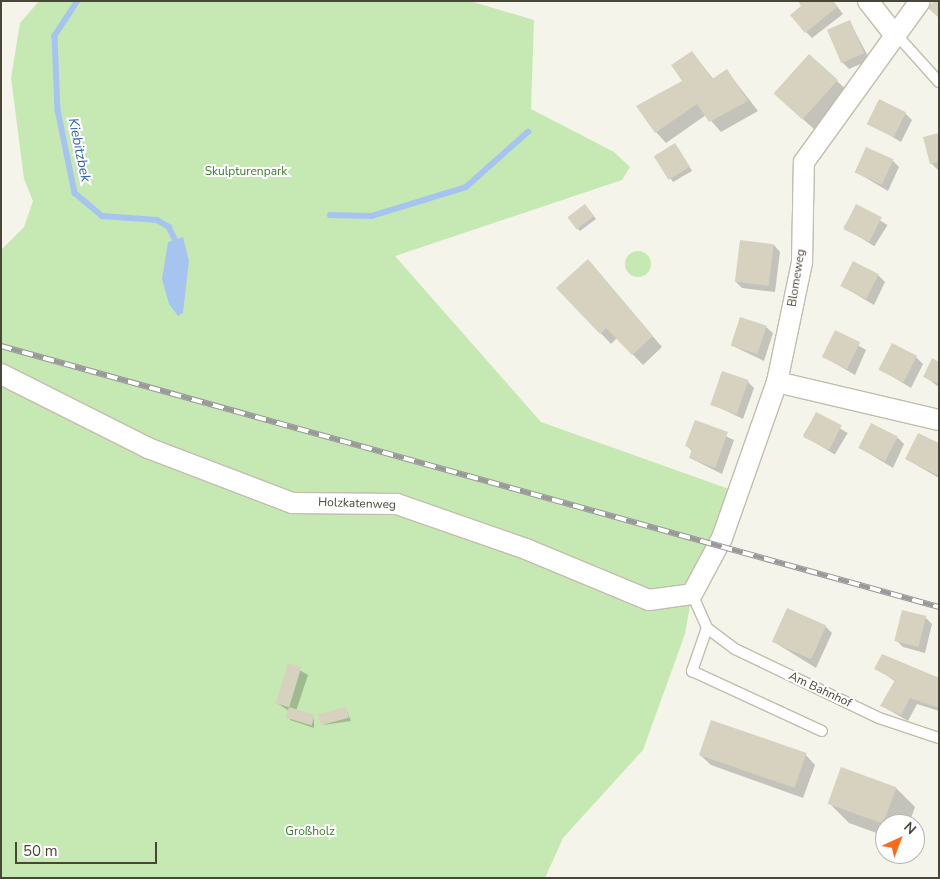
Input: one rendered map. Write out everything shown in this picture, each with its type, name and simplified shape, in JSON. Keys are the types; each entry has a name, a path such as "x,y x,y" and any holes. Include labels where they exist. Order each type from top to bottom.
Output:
{"street":[{"path":"868,1 893,31"},
{"name":"Blomeweg","path":"692,594 715,555 777,382 802,262 804,162 893,31 920,1"},
{"name":"Holzkatenweg","path":"1,374 148,448 292,503 397,504 552,559 649,600 692,594"},
{"path":"777,382 939,420"}],"lane":[{"path":"893,31 939,82"},
{"name":"Am Bahnhof","path":"692,594 707,628 735,649 871,714 939,738"},
{"path":"707,628 692,671 822,731"}],"green space":[{"path":"39,1 470,1 534,20 531,109 614,152 630,167 622,180 395,256 541,422 729,489 712,533 715,555 692,594 685,634 643,750 563,838 545,878 1,878 1,250 24,227 33,201 24,179 11,78 20,23"},
{"path":"638,251 647,255 651,264 647,273 638,277 629,273 625,264 629,255"}],"water":[{"path":"183,237 189,261 183,313 178,316 169,304 162,279 168,242"}],"building":[{"path":"798,1 833,1 837,7 805,33 790,15 801,6"},
{"path":"934,1 939,1 939,18 928,8"},
{"path":"850,20 864,53 841,63 827,30"},
{"path":"692,51 712,79 727,69 748,101 709,122 697,104 655,133 636,106 682,81 671,65"},
{"path":"809,54 838,80 803,119 774,93"},
{"path":"879,99 906,112 894,137 867,124"},
{"path":"939,133 939,162 930,164 923,137"},
{"path":"675,143 690,167 669,180 654,156"},
{"path":"866,147 893,159 882,185 855,173"},
{"path":"585,204 594,216 576,229 567,217"},
{"path":"856,204 882,217 869,242 843,229"},
{"path":"740,240 774,244 769,286 735,282"},
{"path":"588,259 653,336 632,355 606,328 600,334 556,288"},
{"path":"853,261 879,274 866,299 840,286"},
{"path":"740,317 767,326 757,354 731,346"},
{"path":"835,330 860,342 847,369 822,357"},
{"path":"892,343 917,356 903,382 878,370"},
{"path":"932,358 939,362 939,384 923,377"},
{"path":"722,371 748,380 737,414 710,405"},
{"path":"816,412 842,425 829,450 803,437"},
{"path":"695,420 728,432 715,468 689,458 692,449 685,446"},
{"path":"871,423 898,437 885,462 858,448"},
{"path":"918,433 939,443 939,476 905,459"},
{"path":"787,608 826,625 811,659 772,642"},
{"path":"902,610 926,616 919,647 894,641"},
{"path":"882,654 939,678 939,708 910,698 901,715 880,706 895,680 874,669"},
{"path":"288,663 301,667 289,707 276,703"},
{"path":"289,707 315,715 312,725 286,718"},
{"path":"346,707 349,718 321,725 318,715"},
{"path":"711,720 806,753 794,788 699,755"},
{"path":"841,767 896,787 887,814 875,814 875,821 828,804"}],"waterway":[{"name":"Kiebitzbek","path":"78,1 55,36 58,110 75,193 102,216 157,220 169,227 175,239"},
{"path":"330,215 372,216 466,187 528,132"}],"railway":[{"path":"1,346 939,607"}],"park label":[{"name":"Skulpturenpark","path":"246,172"},
{"name":"Großholz","path":"310,832"}]}
